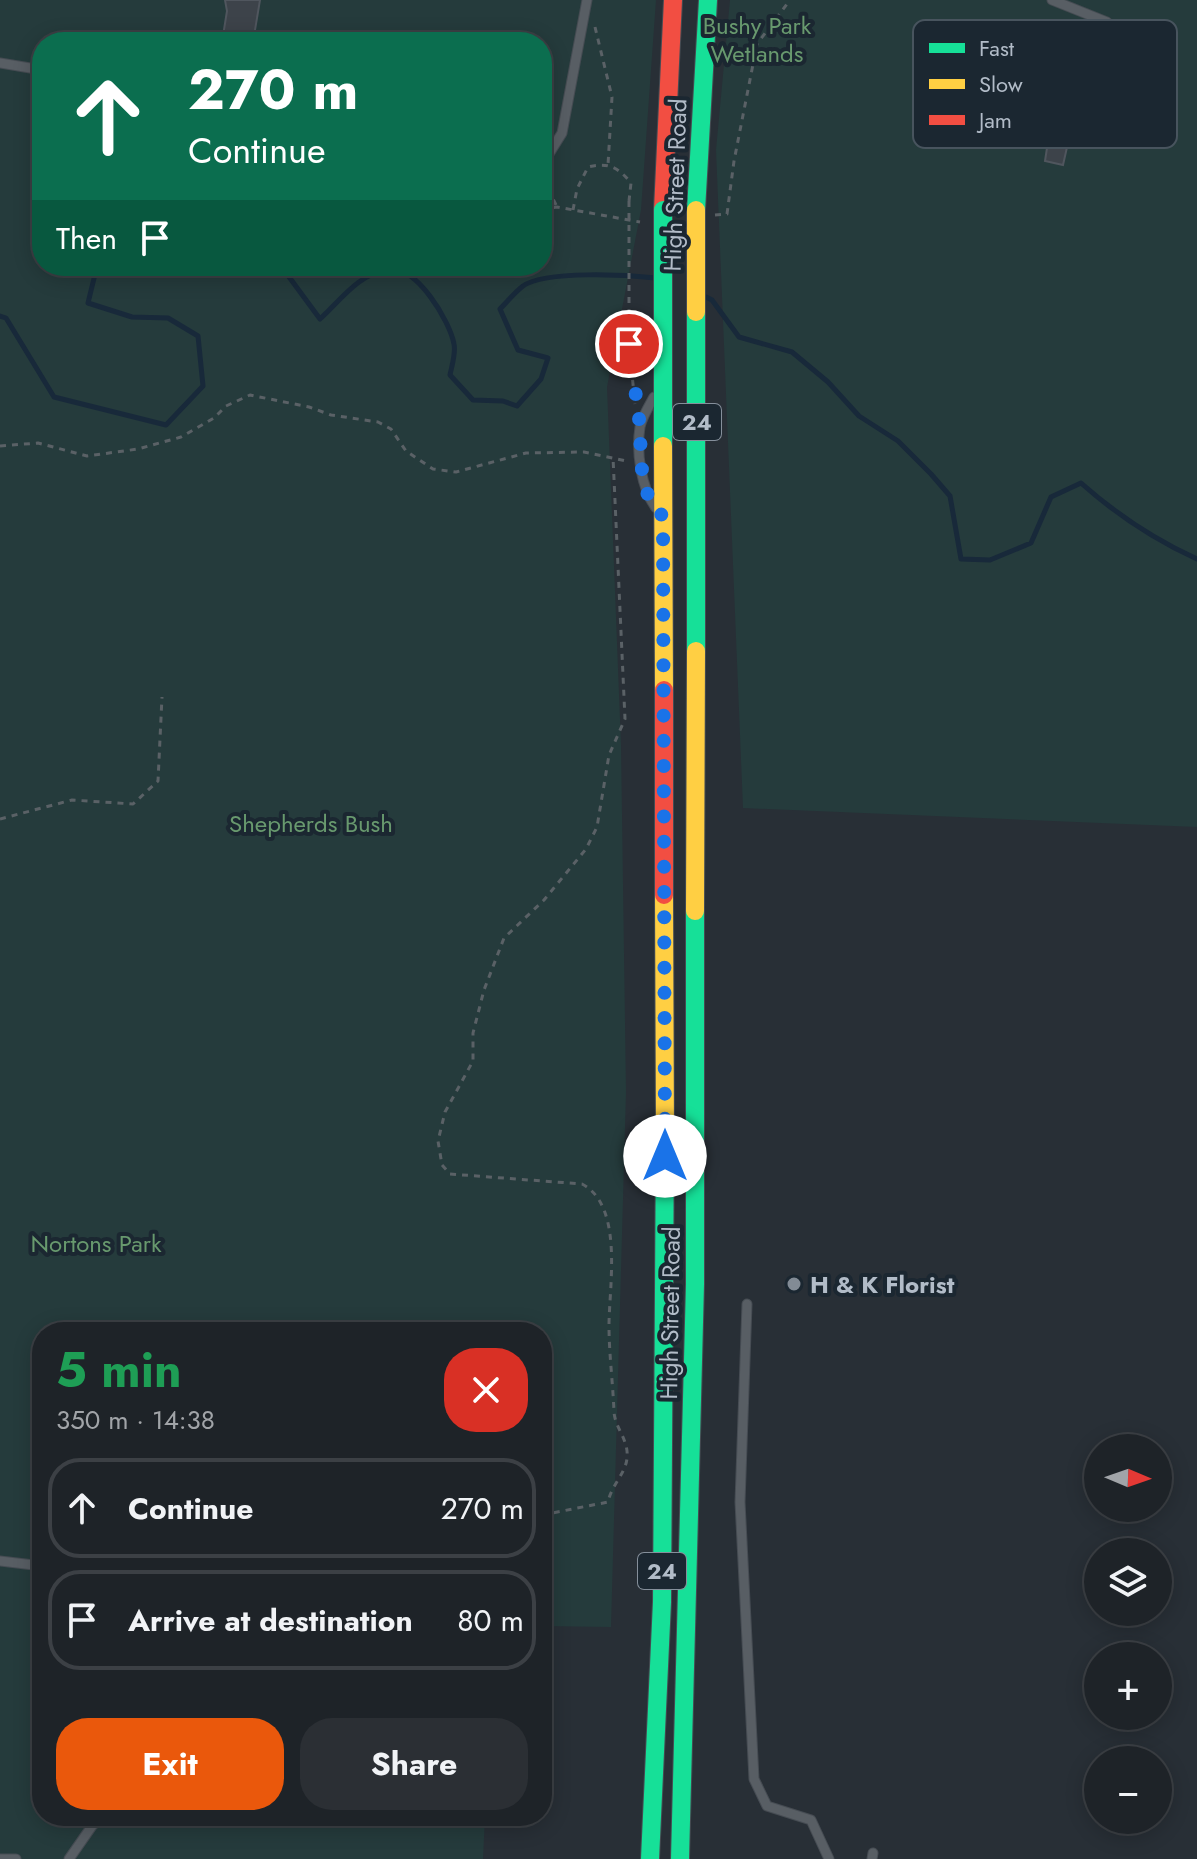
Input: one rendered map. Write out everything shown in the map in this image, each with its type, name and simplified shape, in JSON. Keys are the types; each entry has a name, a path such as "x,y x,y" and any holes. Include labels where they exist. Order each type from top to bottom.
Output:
{"main road":[{"name":"High Street Road","path":"650,1859 662,1602 665,1283 663,210 673,0"},
{"name":"High Street Road","path":"680,1859 695,1284 696,312 705,212 708,0"},
{"path":"665,1283 695,1284"}],"lane":[{"path":"552,149 562,133 587,0"},
{"path":"1052,0 1102,20"},
{"path":"0,63 32,68"},
{"path":"663,376 640,426 641,465 648,496 663,517"},
{"path":"747,1304 740,1502 754,1779 767,1806 811,1820 829,1859"},
{"path":"0,1561 32,1565"},
{"path":"69,1859 92,1826"},
{"path":"0,1859 16,1859"}],"path":[{"path":"705,212 727,214 757,44 790,0"},
{"path":"595,19 612,97 608,165"},
{"path":"573,210 577,189 588,167 608,165 620,169 631,183 629,344 640,426"},
{"path":"552,197 557,207"},
{"path":"552,208 645,222"},
{"path":"0,446 38,443 87,456 138,449 181,437 214,418 226,406 250,395 309,407 331,415 378,422 391,429 406,451 433,469 456,472 526,453 584,452 641,465"},
{"path":"552,1513 608,1502 611,1488 627,1462 627,1445 614,1416 609,1329 612,1253 604,1209 595,1191 582,1184 450,1174 442,1165 438,1141 445,1112 473,1061 473,1033 484,990 504,938 544,900 586,849 597,827 609,755 625,719 613,457"},
{"path":"0,819 72,800 133,804 158,781 162,697"}],"green space":[{"name":"Shepherds Bush","path":"0,0 656,0 641,210 607,387 621,745 626,1092 611,1627 552,1626 552,1322 32,1322 32,1826 485,1826 483,1859 0,1859"},
{"name":"Bushy Park Wetlands","path":"730,0 1197,0 1197,827 743,808 716,150"}],"building":[{"path":"225,0 260,0 255,32 224,32 227,11"},
{"path":"1047,148 1067,148 1063,165 1045,161"}],"waterway":[{"path":"0,316 6,318 54,397 166,425 203,386 198,336 168,318 132,317 88,303 95,276"},
{"path":"288,276 320,319 368,276"},
{"path":"410,276 430,296 451,334 454,351 450,375 473,400 503,401 517,406 541,379 548,358 518,350 500,309 517,291 534,281 568,276 656,278"},
{"path":"706,297 712,300 739,337 792,352 828,382 859,416 898,441 931,474 950,496 961,559 990,560 1031,543 1051,497 1081,483 1136,526 1197,559"}],"traffic: fast":[{"path":"696,210 708,0"},
{"path":"663,210 663,314"},
{"path":"696,312 696,651"},
{"path":"663,314 663,446"},
{"path":"680,1859 695,1284 695,911"},
{"path":"650,1859 662,1602 665,1135"}],"traffic: slow":[{"path":"696,210 696,312"},
{"path":"663,446 664,690"},
{"path":"695,911 696,651"},
{"path":"664,895 665,1135"}],"traffic: jam":[{"path":"663,210 673,0"},
{"path":"664,690 664,895"}],"place":[{"name":"H & K Florist","path":"794,1284"}],"route":[{"path":"629,344 640,426 641,465 648,496 663,517 665,1156"}],"park label":[{"name":"Nortons Park","path":"96,1243"}]}
